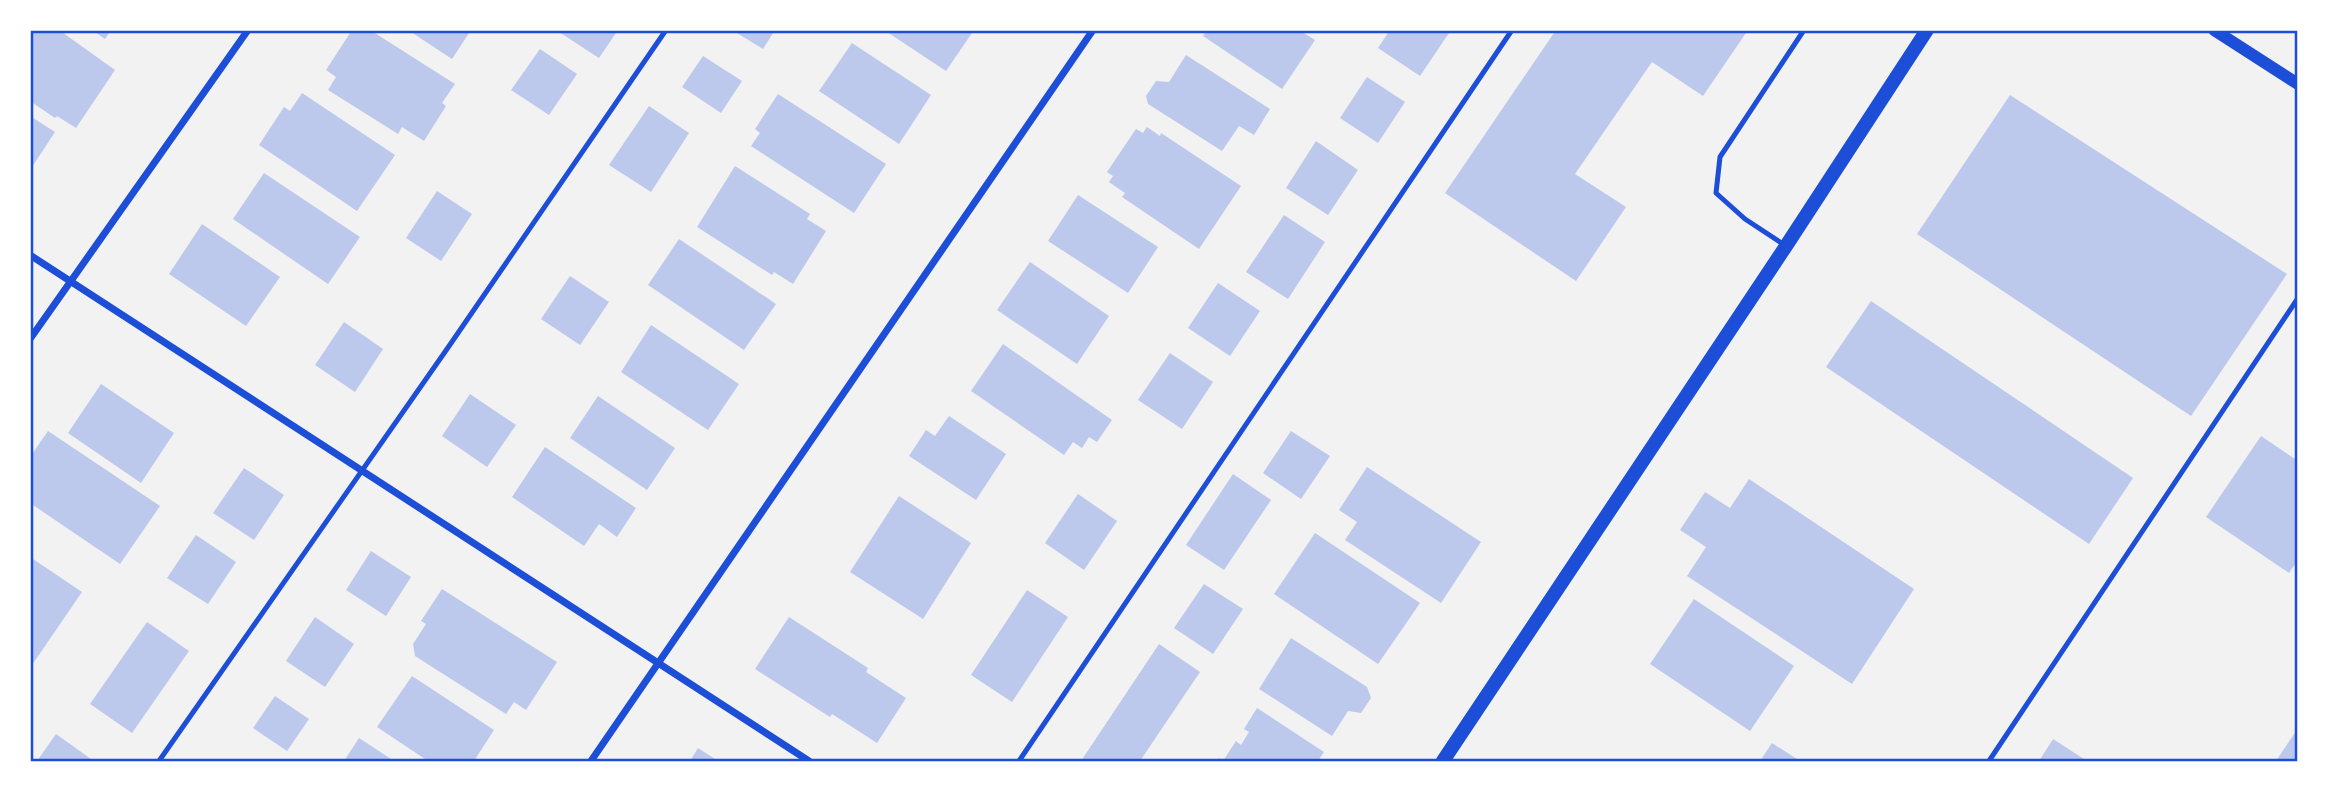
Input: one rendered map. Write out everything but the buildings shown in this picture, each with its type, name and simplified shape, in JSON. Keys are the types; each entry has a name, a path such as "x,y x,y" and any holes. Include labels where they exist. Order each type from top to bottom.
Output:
{"main road":[{"path":"1443,761 1927,30"}],"street":[{"path":"30,339 248,30"},
{"path":"591,761 1093,30"},
{"path":"2214,30 2298,84"},
{"path":"30,255 809,761"}],"lane":[{"path":"159,761 666,30"},
{"path":"1019,761 1512,30"},
{"path":"1786,246 1745,219 1716,194 1720,157 1804,30"},
{"path":"1989,761 2298,298"}]}
